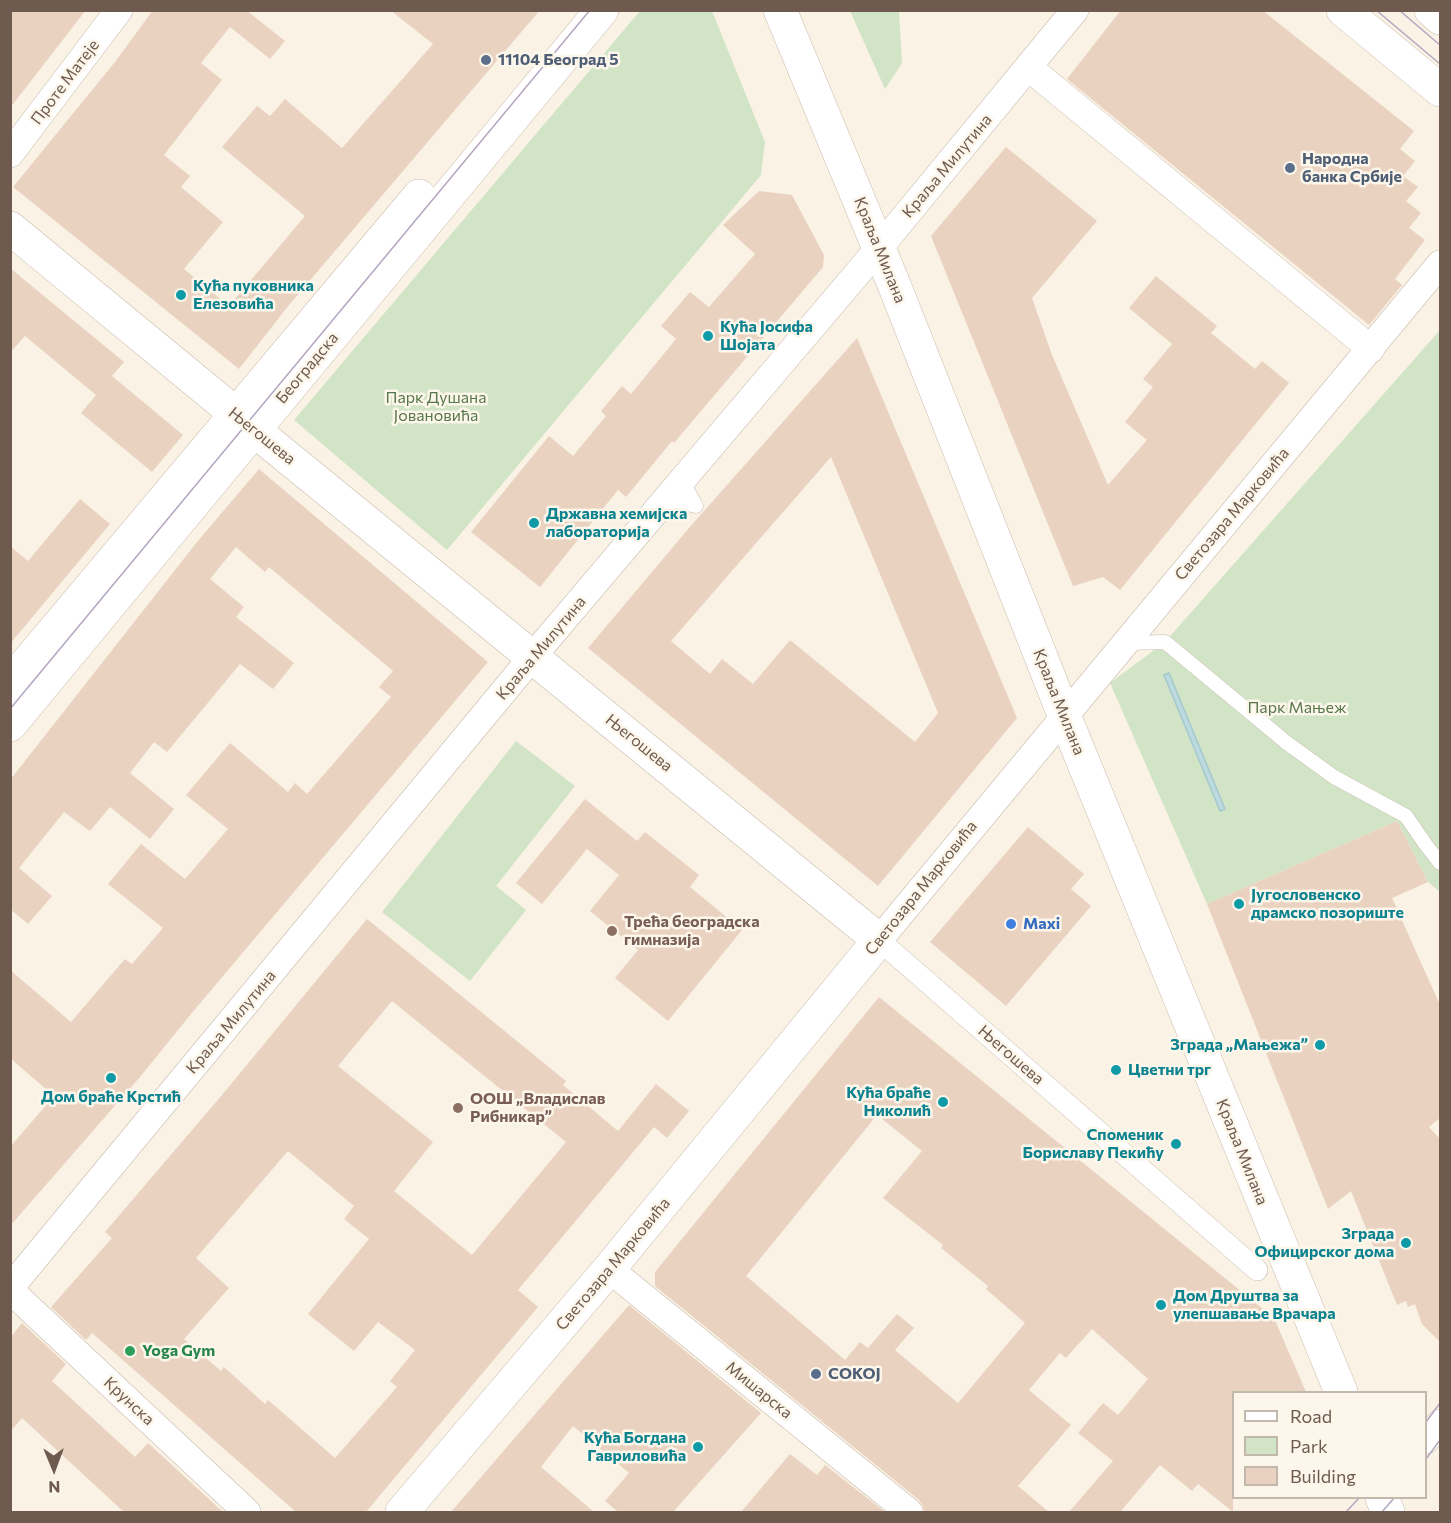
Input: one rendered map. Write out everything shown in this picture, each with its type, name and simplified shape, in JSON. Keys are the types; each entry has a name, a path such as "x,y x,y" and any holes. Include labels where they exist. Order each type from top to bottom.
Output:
{"main road":[{"name":"Београдска","path":"10,725 245,422 574,10"},
{"name":"Београдска","path":"10,683 245,422 371,291 602,10"},
{"name":"Краља Милана","path":"780,10 879,248 1064,715 1341,1391"},
{"path":"1342,10 1440,90"},
{"path":"1431,10 1440,18"},
{"name":"Његошева","path":"10,228 879,940"},
{"name":"Светозара Марковића","path":"402,1512 609,1269 879,940"}],"street":[{"name":"Проте Матеје","path":"10,154 119,10"},
{"name":"Краља Милутина","path":"10,1289 533,656 879,248 1075,10"},
{"path":"1028,67 1371,349"},
{"name":"Светозара Марковића","path":"879,940 1440,264"},
{"name":"Његошева","path":"879,940 1257,1270"},
{"name":"Мишарска","path":"609,1269 909,1512"},
{"name":"Крунска","path":"10,1289 247,1512"},
{"path":"1366,1512 1379,1499"}],"lane":[{"path":"663,502 675,501 700,509 686,488 686,475"},
{"path":"1125,642 1165,642 1287,743 1352,787 1406,816 1440,863"}],"green space":[{"name":"Парк Душана Јовановића","path":"640,11 712,11 765,142 761,175 447,550 294,420"},
{"path":"850,11 899,11 902,63 885,89"},
{"name":"Парк Мањеж","path":"1440,330 1440,892 1428,882 1397,821 1207,904 1110,683 1165,642"},
{"path":"516,741 575,786 496,886 526,910 470,981 382,912"}],"water":[{"path":"1169,673 1225,809 1220,811 1164,675"}],"building":[{"path":"10,10 86,10 10,108"},
{"path":"153,10 246,10 285,41 270,59 230,27 201,63 222,80 164,155 190,176 181,187 223,222 184,269 229,306 305,216 222,147 257,106 270,116 285,99 342,148 433,44 390,10 540,10 289,305 239,369 13,187 115,62"},
{"name":"Народна банка Србије","path":"1121,10 1262,10 1414,131 1400,149 1415,161 1403,176 1418,187 1406,201 1421,213 1409,228 1425,240 1395,279 1402,285 1369,325 1067,79"},
{"path":"1006,147 1097,221 1032,298 1052,355 1108,485 1147,440 1125,422 1153,387 1143,379 1172,344 1129,308 1156,276 1217,326 1211,333 1255,369 1262,361 1289,383 1120,590 1103,577 1073,586 931,236"},
{"path":"759,191 792,195 824,255 823,267 626,497 618,490 540,587 471,532 549,436 573,456 606,416 601,411 622,386 631,394 676,339 661,326 690,292 709,307 755,254 723,225"},
{"path":"10,268 124,362 112,376 183,435 152,472 81,413 96,395 25,336 10,353"},
{"path":"857,338 1017,718 878,886 588,648 689,528","holes":["831,457 938,713 915,742 790,640 753,684 722,659 710,674 671,641"]},
{"path":"259,469 488,662 140,1077 10,1226 10,1147 54,1096 10,1058 10,970 71,1022 125,959 132,964 163,928 108,884 141,844 185,879 228,829 186,795 230,743 288,792 295,783 307,794 391,697 379,687 393,671 269,567 265,572 236,547 210,579 244,607 236,617 294,663 273,689 240,664 167,752 154,742 130,773 174,809 150,839 110,807 90,831 64,812 19,868 52,896 28,924 10,909 10,780 197,542"},
{"path":"80,499 110,524 10,644 10,546 28,561"},
{"path":"585,799 637,841 645,832 699,875 690,887 742,930 668,1021 615,978 638,950 590,911 619,875 587,849 542,904 516,883"},
{"name":"Зграда „Мањежа”","path":"1397,821 1428,882 1392,898 1440,1005 1440,1118 1429,1127 1440,1139 1440,1342 1422,1324 1415,1304 1408,1307 1406,1301 1397,1305 1351,1191 1328,1209 1207,904"},
{"name":"Maxi","path":"1028,827 1084,874 1071,889 1091,906 1006,1006 930,942"},
{"path":"367,919 566,1081 563,1085 618,1131 656,1084 689,1111 667,1138 654,1127 518,1290 538,1307 366,1512 296,1512 92,1333 86,1340 51,1307 112,1238 105,1232","holes":["392,1001 566,1142 472,1255 394,1191 433,1142 338,1066","288,1151 354,1206 344,1219 369,1239 308,1314 354,1351 378,1322 415,1350 390,1381 397,1387 335,1458 268,1400 265,1404 224,1367 221,1371 184,1339 229,1288 196,1258"]},
{"path":"879,997 1274,1318 1306,1391 1232,1391 1233,1512 1198,1484 1192,1491 1160,1465 1120,1512 1069,1512 1113,1461 1078,1433 1103,1403 1118,1415 1148,1379 1092,1329 1066,1358 1060,1353 1029,1390 1071,1425 1018,1486 1049,1512 924,1512 919,1500 655,1286 655,1272","holes":["877,1115 922,1151 883,1198 943,1245 941,1248 988,1286 986,1289 1025,1323 958,1403 895,1350 914,1328 897,1314 868,1348 860,1342 845,1360 746,1276"]},
{"path":"629,1305 761,1413 673,1512 618,1512 605,1501 629,1473 573,1426 541,1467 594,1512 451,1512"},
{"path":"22,1323 66,1364 52,1381 135,1457 148,1443 223,1512 124,1512 22,1418 10,1432 10,1338"},
{"path":"790,1454 817,1475 825,1465 885,1512 741,1512"}],"tram line":[{"path":"10,709 590,10"},
{"path":"1376,10 1440,64"},
{"path":"1399,10 1440,45"},
{"path":"1427,1421 1440,1403"},
{"path":"1427,1458 1440,1440"},
{"path":"1346,1512 1358,1499"},
{"path":"1382,1512 1393,1499"}],"place":[{"name":"11104 Београд 5","path":"486,60"},
{"name":"Народна банка Србије","path":"1290,168"},
{"name":"Кућа пуковника Елезовића","path":"181,295"},
{"name":"Кућа Јосифа Шојата","path":"708,336"},
{"name":"Државна хемијска лабораторија","path":"534,523"},
{"name":"Југословенско драмско позориште","path":"1239,904"},
{"name":"Maxi","path":"1011,924"},
{"name":"Трећа београдска гимназија","path":"612,931"},
{"name":"Зграда „Мањежа”","path":"1320,1045"},
{"name":"Цветни трг","path":"1116,1070"},
{"name":"Дом браће Крстић","path":"111,1078"},
{"name":"Кућа браће Николић","path":"943,1102"},
{"name":"ООШ „Владислав Рибникар”","path":"458,1108"},
{"name":"Споменик Бориславу Пекићу","path":"1176,1144"},
{"name":"Зграда Официрског дома","path":"1406,1243"},
{"name":"Дом Друштва за улепшавање Врачара","path":"1161,1305"},
{"name":"Yoga Gym","path":"130,1351"},
{"name":"СОКОЈ","path":"816,1374"},
{"name":"Кућа Богдана Гавриловића","path":"698,1447"}]}
